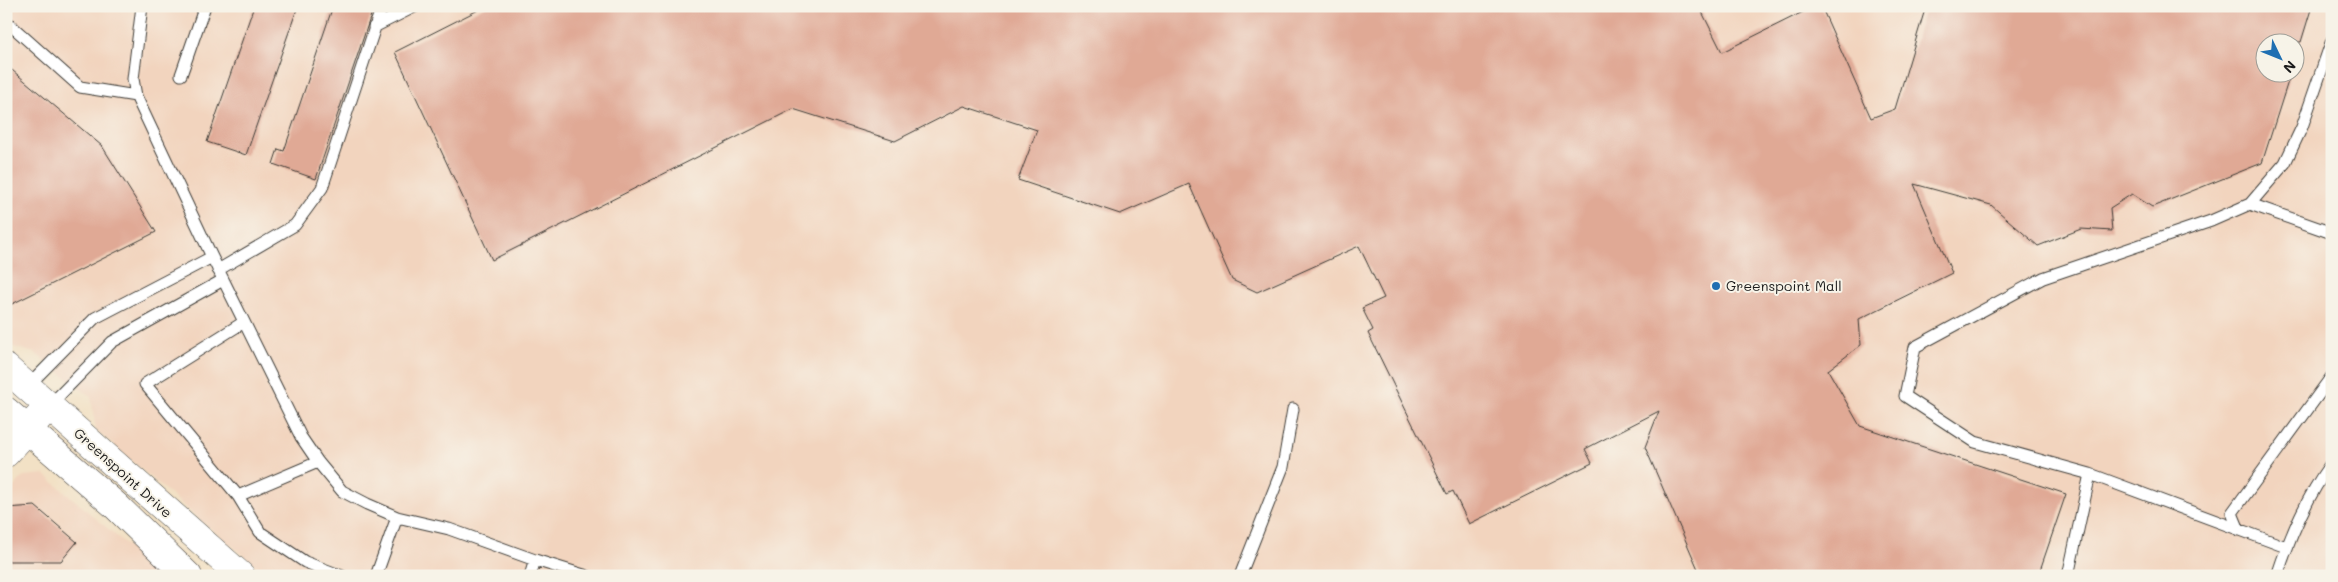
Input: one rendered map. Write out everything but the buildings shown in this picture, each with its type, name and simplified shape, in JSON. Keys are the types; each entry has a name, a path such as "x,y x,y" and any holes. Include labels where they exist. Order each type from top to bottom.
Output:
{"street":[{"name":"Greenspoint Drive","path":"6,368 241,576"},
{"path":"27,387 6,410 114,505 188,576"},
{"path":"6,453 49,406"}],"lane":[{"path":"142,6 134,79 136,96 212,257 301,437 318,462 342,491 397,517 449,529 535,560 587,576"},
{"path":"181,75 205,6"},
{"path":"49,406 112,342 221,275 295,225 322,188 382,6"},
{"path":"374,27 416,6"},
{"path":"6,21 80,87 136,96"},
{"path":"2286,547 2090,474 1975,442 1904,396 1915,347 2044,278 2211,221 2250,204 2285,163 2302,127 2332,40"},
{"path":"2250,204 2332,233"},
{"path":"27,387 95,318 212,257"},
{"path":"244,322 145,384 238,496 260,532 305,562 342,576"},
{"path":"2239,530 2232,513 2332,376"},
{"path":"1240,576 1283,467 1294,409"},
{"path":"238,496 318,462"},
{"path":"2278,576 2286,547 2318,481 2332,462"},
{"path":"2068,576 2090,474"},
{"path":"376,576 397,517"},
{"path":"530,576 535,560"}],"shaded area":[{"path":"6,6 2332,6 2332,576 269,576 199,519 96,430 91,397 35,353 6,345"},
{"path":"44,474 163,576 6,576 6,495 24,476"}],"place":[{"name":"Greenspoint Mall","path":"1716,286"}]}
